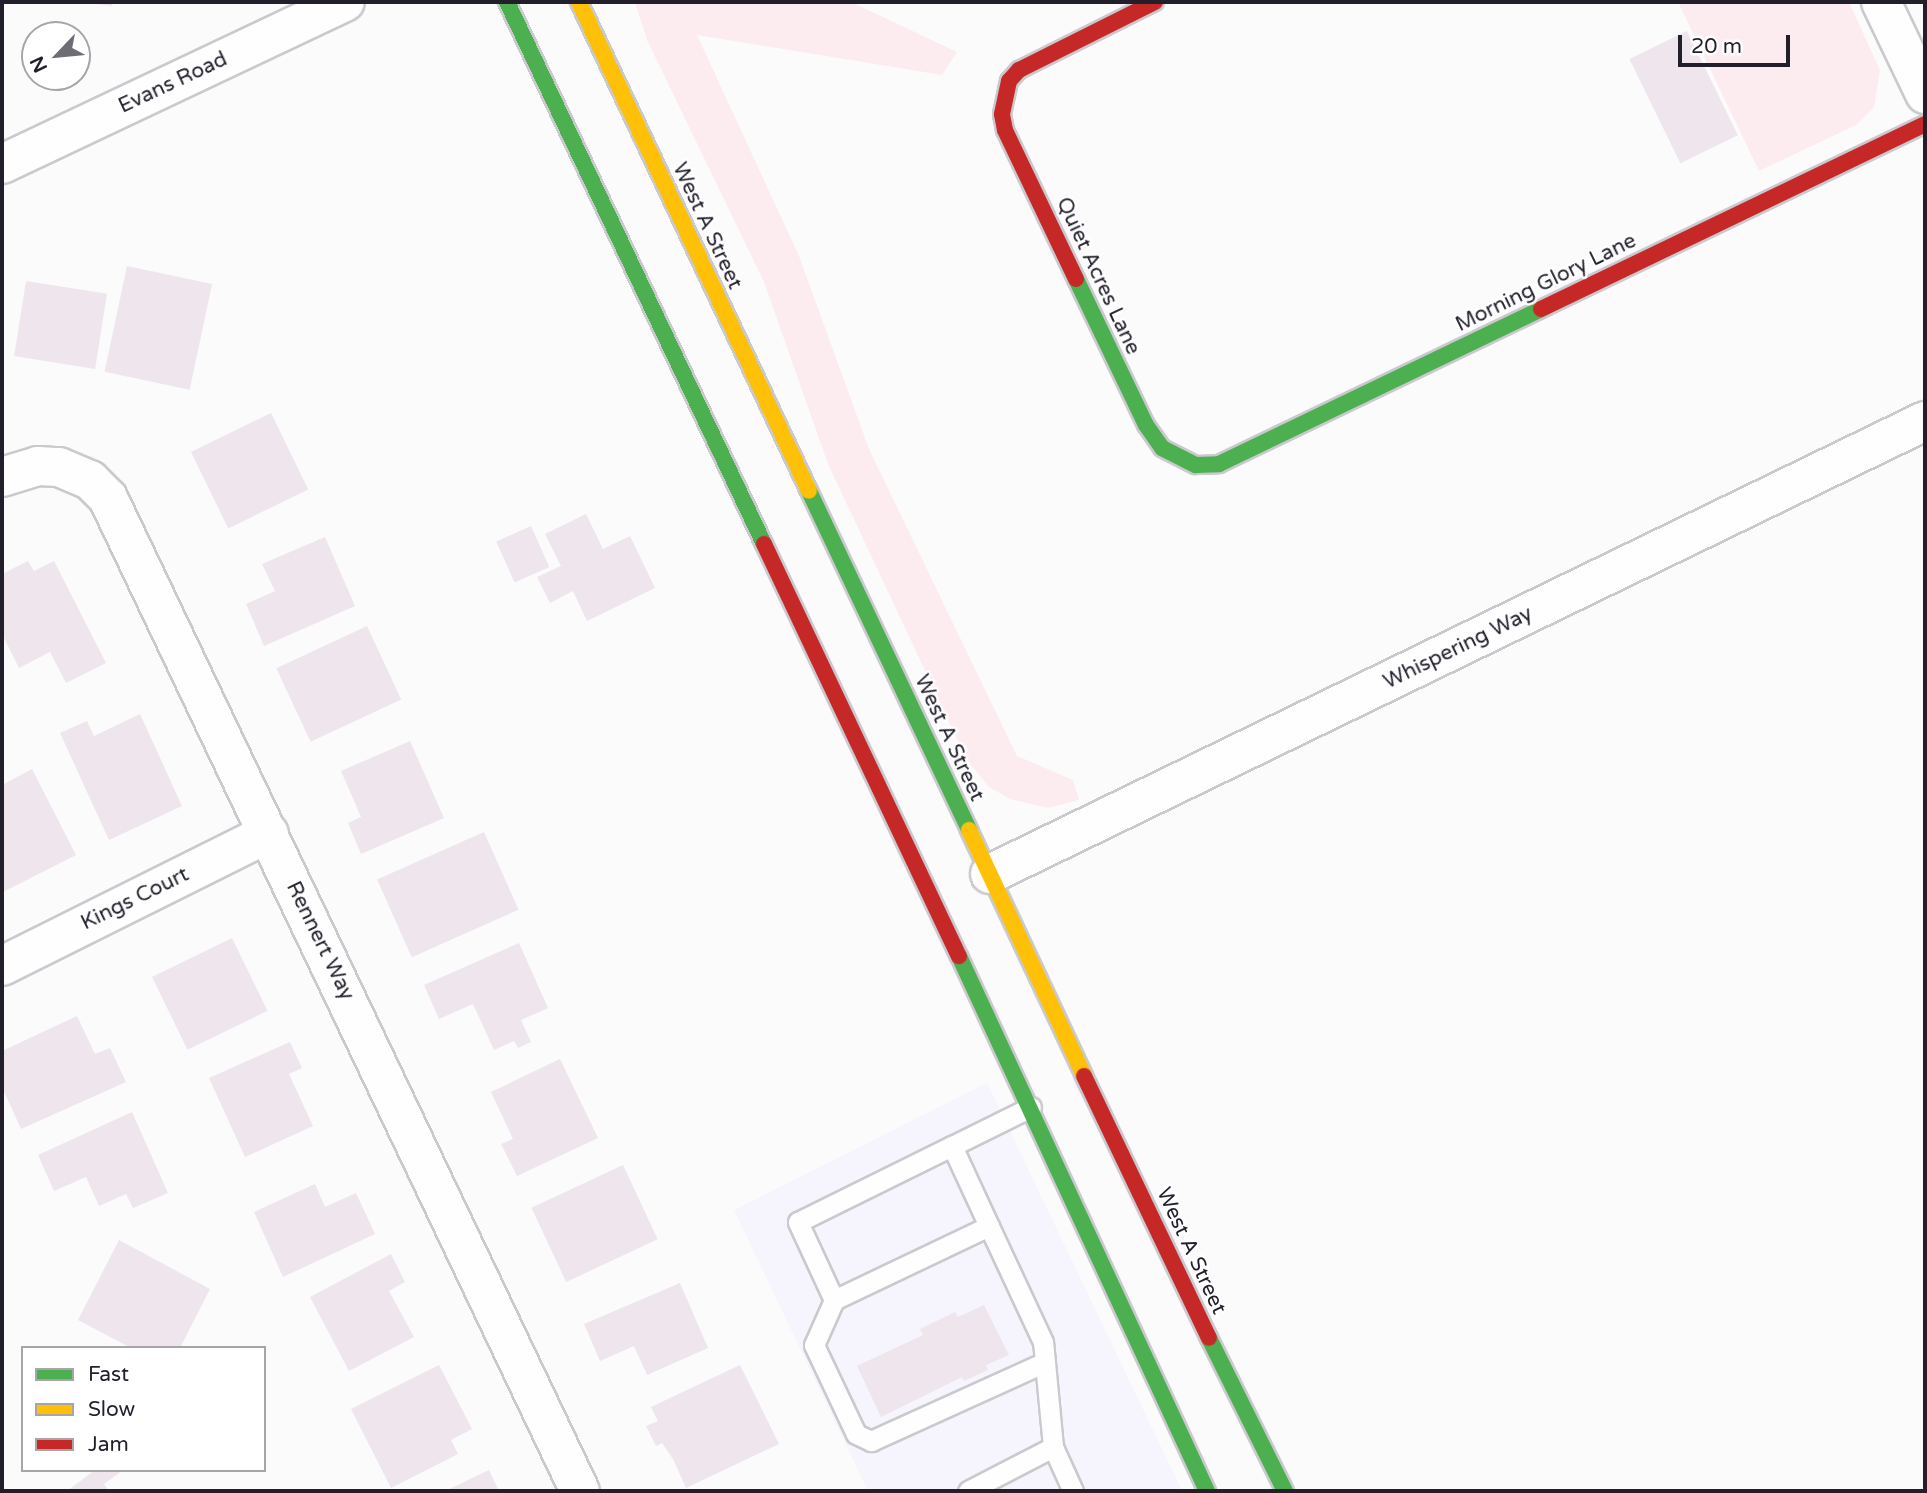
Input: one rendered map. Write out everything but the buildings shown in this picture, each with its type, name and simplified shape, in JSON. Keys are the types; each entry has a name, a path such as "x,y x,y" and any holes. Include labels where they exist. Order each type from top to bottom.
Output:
{"main road":[{"path":"507,2 1031,1107 1207,1491"},
{"name":"West A Street","path":"579,2 1173,1264 1286,1491"},
{"name":"Quiet Acres Lane","path":"1155,2 1028,64 1009,81 1004,95 1005,130 1146,425 1162,448 1182,460"},
{"name":"Morning Glory Lane","path":"1182,460 1208,467 1219,464 1925,124"}],"street":[{"name":"Evans Road","path":"2,164 345,2"},
{"path":"1881,2 1925,94"},
{"name":"Whispering Way","path":"990,874 1925,421"},
{"name":"Rennert Way","path":"2,477 38,466 59,467 90,480 108,498 580,1491"},
{"name":"Kings Court","path":"2,966 269,833"}],"lane":[{"path":"834,1300 798,1222 1031,1107"},
{"path":"952,1146 1043,1342 1053,1447 1073,1491"},
{"path":"989,1226 834,1300 814,1346 856,1434 871,1441 1045,1362"},
{"path":"968,1491 1053,1447"}],"shaded area":[{"path":"635,2 851,2 957,52 942,75 697,35 799,256 869,449 1017,756 1073,780 1079,800 1048,808 1010,799 989,787 967,760 828,464 764,282 647,40"},
{"path":"1678,2 1849,2 1880,70 1874,107 1856,125 1759,171"},
{"path":"987,1083 1182,1491 868,1491 734,1210"}],"traffic: fast":[{"path":"507,2 764,544"},
{"path":"1076,279 1146,425 1162,448 1196,465 1219,464 1541,309"},
{"path":"809,491 969,830"},
{"path":"959,956 1207,1491"},
{"path":"1209,1338 1285,1491"}],"traffic: slow":[{"path":"579,2 809,491"},
{"path":"969,830 1084,1076"}],"traffic: jam":[{"path":"1076,279 1005,130 1002,114 1009,81 1019,70 1155,2"},
{"path":"1541,309 1925,124"},
{"path":"764,544 959,956"},
{"path":"1084,1076 1209,1338"}]}
